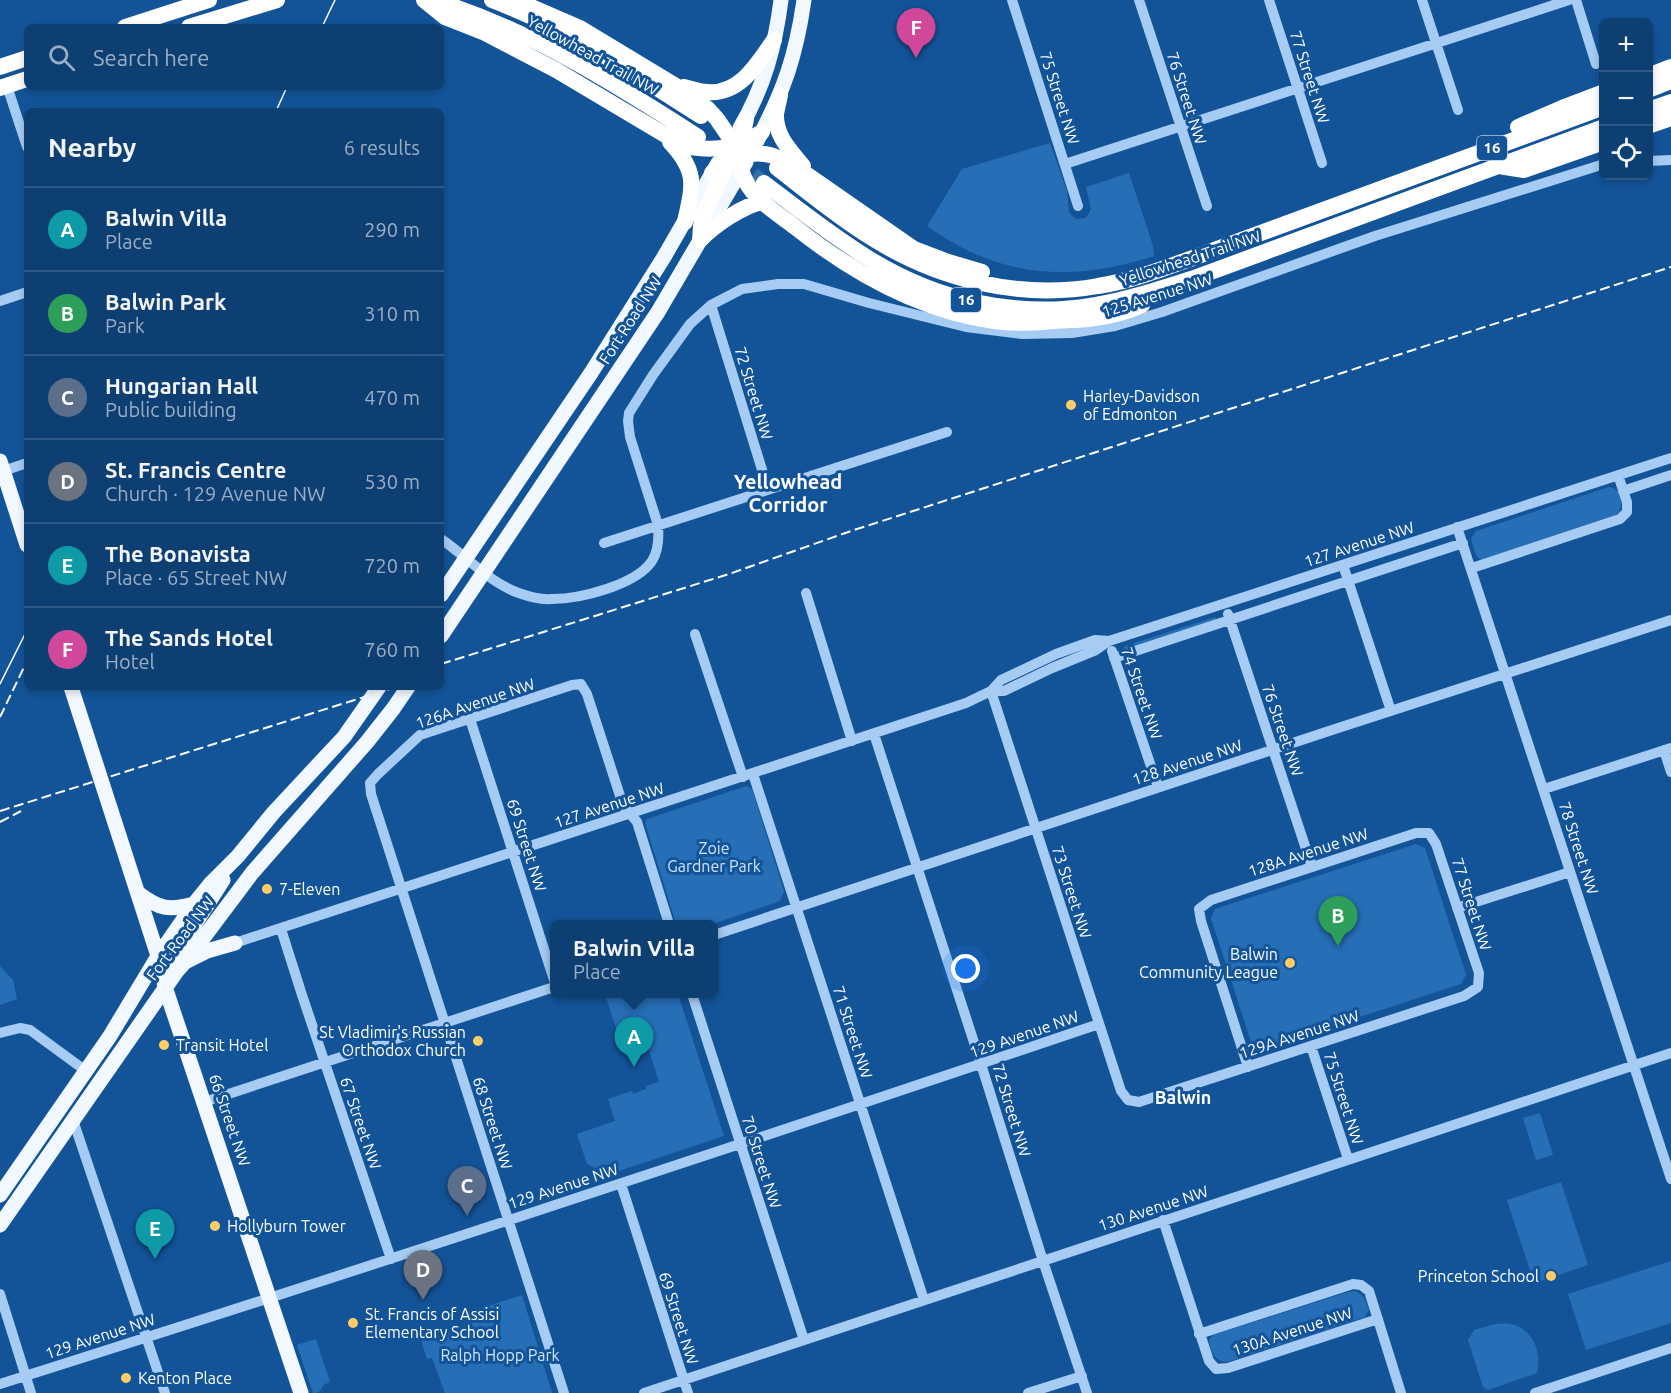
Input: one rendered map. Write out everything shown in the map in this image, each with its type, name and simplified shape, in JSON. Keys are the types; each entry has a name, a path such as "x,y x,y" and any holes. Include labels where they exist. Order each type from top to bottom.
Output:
{"highway":[{"path":"132,24 172,6 209,0"},
{"path":"199,24 277,0"},
{"path":"424,0 445,17 483,32 556,70 682,145 706,135 711,118 676,86 579,28 515,0"},
{"name":"Yellowhead Trail NW","path":"433,0 463,9 540,43 637,98 693,142"},
{"name":"Yellowhead Trail NW","path":"492,0 549,26 708,115"},
{"path":"676,86 705,92 730,88 752,70 774,40"},
{"path":"1,64 24,59"},
{"path":"1653,74 1671,67"},
{"path":"4,87 24,80"},
{"path":"1653,88 1671,81"},
{"path":"780,95 776,116 779,133 787,149 816,180"},
{"path":"1381,189 1562,108 1599,95"},
{"path":"1653,108 1671,102"},
{"name":"Yellowhead Trail NW","path":"777,168 870,237 922,265 947,275 987,285 1074,290 1121,282 1190,259 1599,109"},
{"path":"708,115 717,119 737,152 745,178 763,202 847,264 882,284 952,313 996,322 1078,321 1107,316 1139,306 1197,277"},
{"path":"700,240 702,219 712,194 737,152 746,118"},
{"path":"1653,124 1671,118"},
{"name":"Yellowhead Trail NW","path":"764,183 868,258 913,282 963,299 1019,309 1068,309 1140,296 1197,277 1599,129"},
{"path":"712,173 762,132"},
{"path":"664,135 684,159 692,176 692,192 685,222"},
{"path":"693,142 697,149 768,154 796,167 816,180 914,249 948,262 1000,277 1029,281 1073,281 1190,259"},
{"path":"1498,166 1524,170 1599,144"},
{"path":"763,202 759,182 764,172 777,163 796,167"},
{"path":"700,240 708,232 746,207 763,202"}],"main road":[{"path":"746,118 768,69 781,0"},
{"path":"762,132 780,95 793,60 804,0"},
{"path":"800,26 812,0"},
{"name":"Fort Road NW","path":"444,591 591,373 685,222 712,173"},
{"name":"Fort Road NW","path":"444,632 652,321 700,240"},
{"path":"1,468 24,536"},
{"name":"66 Street NW","path":"72,690 158,956 165,987 301,1393"},
{"name":"Fort Road NW","path":"0,1195 110,1036 158,956 194,904 274,812 344,737 377,690"},
{"name":"Fort Road NW","path":"0,1225 165,987 252,873 374,733 406,690"},
{"path":"165,987 172,961 238,856"},
{"path":"138,893 154,904 166,908 194,904"},
{"path":"218,918 226,935 235,943"},
{"path":"186,961 207,951 235,943"},
{"path":"98,1085 108,1058 151,981 158,956"}],"street":[{"name":"75 Street NW","path":"1012,0 1078,206"},
{"name":"76 Street NW","path":"1139,0 1207,206"},
{"name":"77 Street NW","path":"1269,0 1322,163"},
{"path":"1422,0 1458,110"},
{"path":"1065,164 1569,0"},
{"path":"1576,0 1596,64"},
{"path":"4,87 24,139"},
{"path":"1653,161 1671,160"},
{"name":"125 Avenue NW","path":"658,525 630,436 629,413 696,317 711,305 742,289 778,284 804,284 868,303 966,327 1012,334 1072,333 1115,326 1162,312 1375,236 1599,166"},
{"path":"0,300 24,293"},
{"name":"72 Street NW","path":"711,305 768,489"},
{"path":"604,543 947,432"},
{"name":"127 Avenue NW","path":"235,943 966,703 991,691 1001,680 1056,654 1095,640 1109,641 1671,458"},
{"path":"1,468 24,464"},
{"path":"1472,568 1620,519 1627,512 1627,502 1618,475"},
{"path":"1623,491 1671,475"},
{"path":"444,541 507,588 531,597 551,599 580,596 631,579 651,562 658,546 658,525"},
{"name":"78 Street NW","path":"1457,527 1671,1177"},
{"name":"127 Avenue NW","path":"1114,658 1463,543"},
{"path":"1343,565 1391,711"},
{"path":"806,593 852,741"},
{"name":"76 Street NW","path":"1225,604 1312,867"},
{"name":"128 Avenue NW","path":"718,933 1671,620"},
{"name":"71 Street NW","path":"694,634 796,907 924,1300"},
{"name":"74 Street NW","path":"1109,641 1158,787"},
{"name":"126A Avenue NW","path":"371,794 372,779 420,735 581,684 587,694 623,805 630,814"},
{"name":"73 Street NW","path":"991,691 1121,1091 1128,1100"},
{"name":"69 Street NW","path":"470,719 550,964"},
{"name":"72 Street NW","path":"874,734 1087,1393"},
{"path":"1544,789 1667,749 1671,772"},
{"name":"68 Street NW","path":"371,794 564,1393"},
{"path":"630,814 637,822 668,920"},
{"name":"128A Avenue NW","path":"1248,1067 1199,909 1210,900 1416,833 1429,833"},
{"name":"77 Street NW","path":"1429,833 1436,844 1479,973 1478,987"},
{"path":"1457,908 1570,872"},
{"name":"67 Street NW","path":"281,929 390,1258"},
{"name":"129A Avenue NW","path":"1128,1100 1139,1102 1248,1067 1464,996 1478,987"},
{"path":"204,1101 550,989"},
{"name":"70 Street NW","path":"694,998 804,1340"},
{"name":"129 Avenue NW","path":"0,1384 621,1184 1099,1024"},
{"path":"0,1033 14,1029 30,1030 86,1071"},
{"name":"75 Street NW","path":"1311,1046 1348,1159"},
{"name":"130 Avenue NW","path":"644,1393 1671,1053"},
{"path":"73,1120 165,1393"},
{"name":"69 Street NW","path":"621,1184 688,1393"},
{"path":"1163,1220 1199,1334"},
{"name":"130A Avenue NW","path":"1353,1284 1361,1285 1369,1291 1378,1319 1228,1368 1216,1369 1209,1361 1199,1334 1353,1284"},
{"path":"0,1294 31,1393"},
{"path":"1378,1319 1401,1393"},
{"path":"1535,1393 1671,1348"},
{"path":"1028,1393 1082,1376"}],"green space":[{"path":"1050,143 1067,191 1069,213 1076,219 1086,218 1091,209 1086,187 1129,173 1153,246 1154,256 1123,265 1093,270 1036,271 981,256 927,226 962,169"},
{"path":"1609,487 1614,488 1620,494 1622,502 1617,515 1481,560 1476,556 1471,539 1476,531"},
{"path":"1215,617 1217,619 1123,649 1125,646"},
{"name":"Zoie Gardner Park","path":"747,786 752,789 784,891 780,901 718,922 718,920 675,920 645,823 647,819"},
{"path":"1416,844 1425,848 1466,975 1461,984 1261,1049 1252,1045 1211,918 1215,909"},
{"path":"0,966 13,980 17,999 0,1005"},
{"path":"606,998 679,998 724,1136 607,1175 587,1164 577,1134 615,1121 608,1099 632,1091 633,1094 646,1089 646,1086 659,1082 643,1032 620,1040"},
{"path":"1540,1113 1553,1155 1536,1160 1523,1118"},
{"path":"1561,1182 1588,1265 1534,1283 1507,1200"},
{"path":"1671,1261 1671,1323 1586,1350 1568,1294"},
{"path":"1355,1291 1363,1296 1367,1304 1369,1310 1365,1317 1227,1362 1216,1358 1212,1352 1209,1340 1213,1335"},
{"name":"Ralph Hopp Park","path":"522,1295 552,1393 445,1393 432,1358 427,1359 421,1340 482,1320 479,1309"},
{"path":"1495,1324 1510,1324 1525,1330 1537,1349 1538,1365 1537,1373 1488,1390 1483,1387 1468,1340 1474,1330"},
{"path":"316,1339 330,1382 323,1385 318,1392 313,1393 297,1345"}],"tunnel":[{"path":"733,162 764,183"}],"tram line":[{"path":"323,24 335,0"},
{"path":"277,108 286,90"},
{"path":"0,684 24,636"}],"railway":[{"path":"444,663 729,574 851,531 1671,267"},
{"path":"0,717 24,667"},
{"path":"0,811 386,690"},
{"path":"0,822 21,811"}],"place":[{"name":"The Sands Hotel","path":"916,58"},
{"name":"Harley-Davidson of Edmonton","path":"1071,405"},
{"name":"7-Eleven","path":"267,889"},
{"name":"Balwin Park","path":"1338,946"},
{"name":"Balwin Community League","path":"1290,963"},
{"name":"St Vladimir's Russian Orthodox Church","path":"478,1041"},
{"name":"Transit Hotel","path":"164,1045"},
{"name":"Balwin Villa","path":"634,1067"},
{"name":"Hungarian Hall","path":"467,1216"},
{"name":"Hollyburn Tower","path":"215,1226"},
{"name":"The Bonavista","path":"155,1259"},
{"name":"Princeton School","path":"1551,1276"},
{"name":"St. Francis Centre","path":"423,1300"},
{"name":"St. Francis of Assisi Elementary School","path":"353,1323"},
{"name":"Kenton Place","path":"126,1378"}],"district":[{"name":"Yellowhead Corridor","path":"788,494"},
{"name":"Balwin","path":"1183,1098"}]}
